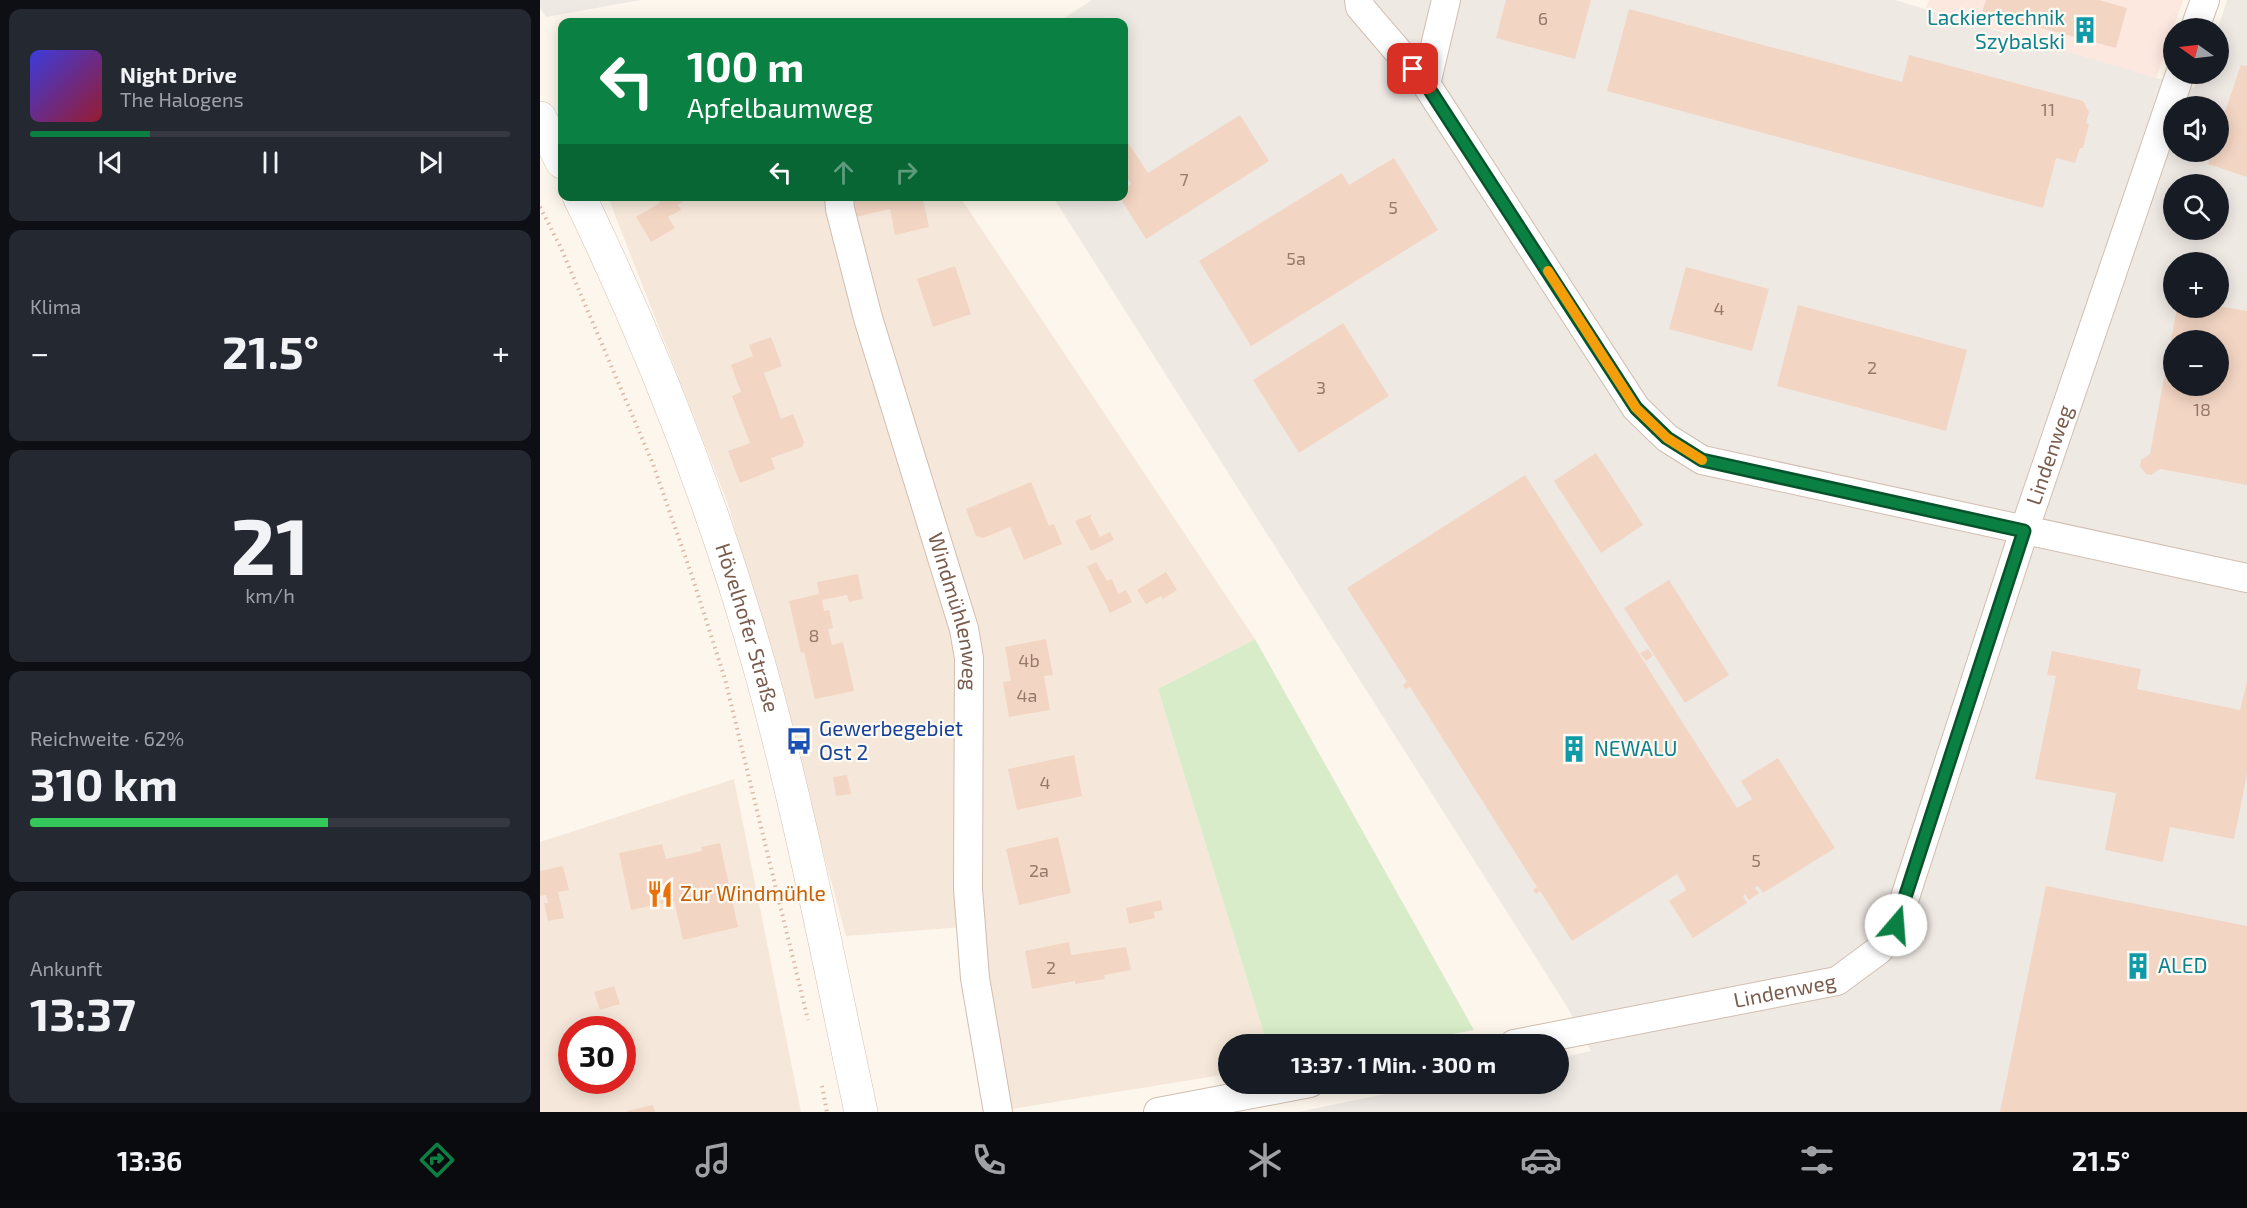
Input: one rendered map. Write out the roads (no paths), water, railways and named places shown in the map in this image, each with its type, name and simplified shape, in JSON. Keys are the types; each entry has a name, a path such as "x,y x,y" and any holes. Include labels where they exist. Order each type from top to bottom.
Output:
{"main road":[{"path":"540,118 558,154"},
{"name":"Hövelhofer Straße","path":"581,201 645,340 689,451 728,563 763,677 794,795 861,1112"}],"street":[{"path":"1359,0 1359,7 1426,84 1636,408 1667,438 1702,460 2247,578"},
{"path":"1426,84 1446,0"},
{"path":"2199,18 2205,0"},
{"name":"Lindenweg","path":"1565,1034 1837,981 1879,950 1896,925 2024,531 2177,84"},
{"name":"Windmühlenweg","path":"839,201 868,318 964,629 969,658 968,889 975,978 998,1112"},
{"path":"1158,1112 1252,1094"}],"place":[{"name":"Lackiertechnik Szybalski","path":"2085,30"},
{"name":"Gewerbegebiet Ost 2","path":"799,741"},
{"name":"NEWALU","path":"1574,749"},
{"name":"Zur Windmühle","path":"660,894"},
{"name":"ALED","path":"2138,966"}]}
